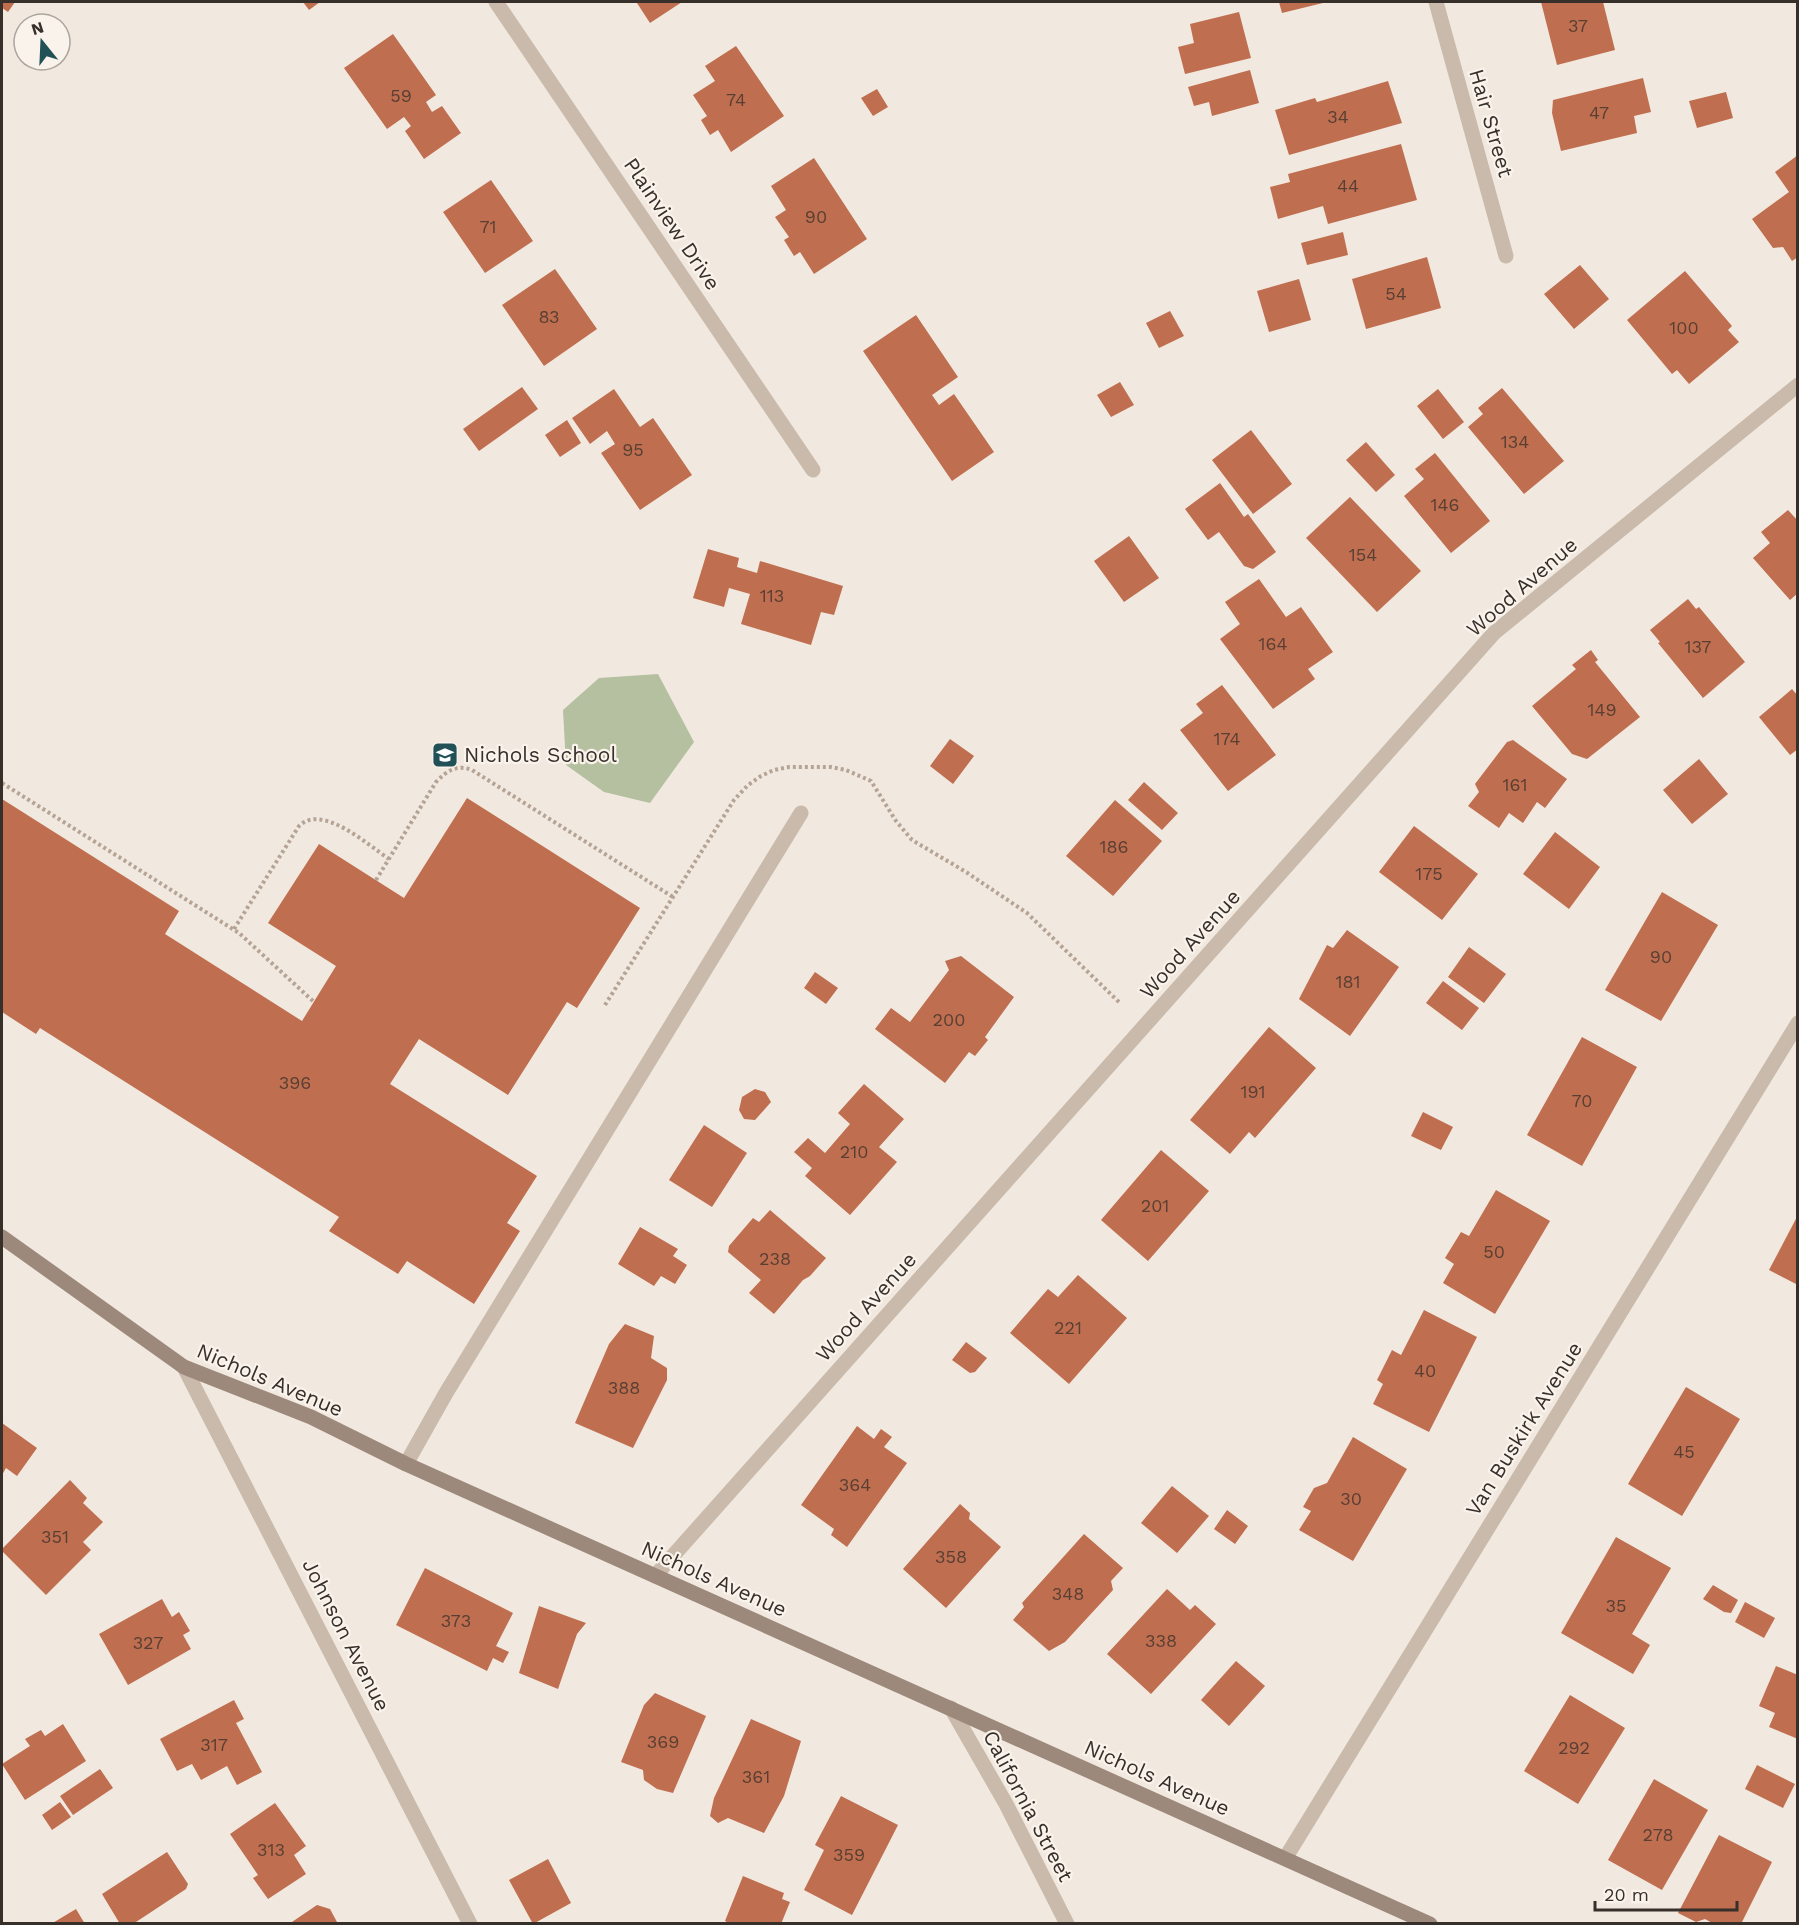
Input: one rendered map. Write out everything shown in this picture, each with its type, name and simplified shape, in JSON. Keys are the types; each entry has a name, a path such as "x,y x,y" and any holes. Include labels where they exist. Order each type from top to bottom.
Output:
{"main road":[{"name":"Nichols Avenue","path":"2,1237 184,1367 311,1418 406,1464 1430,1923"}],"street":[{"name":"Plainview Drive","path":"496,2 813,470"},
{"name":"Hair Street","path":"1436,2 1506,255"},
{"name":"Wood Avenue","path":"655,1576 1494,633 1797,385"},
{"path":"406,1464 459,1373 801,813"},
{"name":"Van Buskirk Avenue","path":"1286,1857 1797,1023"},
{"name":"Johnson Avenue","path":"184,1367 470,1923"},
{"name":"California Street","path":"951,1708 1006,1804 1067,1923"}],"path":[{"path":"376,880 436,782 449,770 461,767 472,770 673,897"},
{"path":"605,1005 734,800 748,785 774,770 789,767 831,767 846,770 871,781 896,821 912,840 966,872 1027,913 1120,1003"},
{"path":"2,783 234,929 314,1002"},
{"path":"234,929 304,821 319,818 334,823 389,859"}],"green space":[{"path":"658,674 694,742 650,803 604,792 566,765 563,710 599,678"}],"building":[{"path":"2,2 15,2 8,12 2,8"},
{"path":"303,2 320,2 309,10"},
{"path":"682,2 650,23 637,3"},
{"path":"1279,2 1327,2 1282,13"},
{"path":"1541,2 1603,2 1615,50 1557,65"},
{"path":"1239,12 1251,58 1185,74 1178,47 1194,43 1190,24"},
{"path":"393,34 436,95 426,102 432,112 442,106 461,133 424,159 405,131 411,126 404,117 387,129 344,68"},
{"path":"736,46 784,116 731,152 718,130 710,135 701,120 707,116 693,95 715,81 705,66"},
{"path":"1250,70 1259,103 1212,116 1209,102 1194,106 1188,87"},
{"path":"1643,78 1651,112 1634,116 1637,133 1561,151 1552,113 1553,100"},
{"path":"1388,81 1402,123 1289,155 1275,110 1315,98 1317,102"},
{"path":"877,89 888,107 873,116 861,98"},
{"path":"1726,92 1733,118 1697,128 1689,101"},
{"path":"1401,144 1417,200 1328,224 1323,206 1278,219 1270,187 1290,182 1288,174"},
{"path":"1798,155 1798,257 1792,261 1783,247 1773,248 1752,219 1789,192 1775,172"},
{"path":"814,158 867,239 814,274 800,252 794,256 784,240 789,237 775,217 786,210 771,186"},
{"path":"491,180 533,241 485,273 443,212"},
{"path":"1343,232 1348,255 1307,265 1301,243"},
{"path":"1427,257 1441,308 1366,329 1352,279"},
{"path":"1580,265 1609,299 1574,329 1544,294"},
{"path":"555,269 597,329 544,366 502,305"},
{"path":"1685,271 1732,326 1728,330 1739,342 1689,384 1677,370 1672,374 1627,320"},
{"path":"1299,279 1311,320 1269,332 1257,291"},
{"path":"1170,311 1184,336 1159,348 1146,323"},
{"path":"916,315 958,377 932,395 939,405 954,394 994,452 952,481 863,351"},
{"path":"1120,382 1134,405 1111,417 1097,395"},
{"path":"522,387 538,409 479,451 463,429"},
{"path":"1502,388 1564,461 1524,494 1468,427 1483,414 1478,408"},
{"path":"614,389 640,427 653,418 692,475 640,510 601,453 615,444 607,431 590,444 572,418"},
{"path":"1438,389 1464,422 1443,439 1417,406"},
{"path":"567,420 581,443 560,457 545,435"},
{"path":"1251,430 1292,484 1253,514 1212,460"},
{"path":"1366,442 1395,475 1376,492 1346,460"},
{"path":"1435,453 1490,521 1451,553 1404,496 1424,479 1415,469"},
{"path":"1220,483 1244,517 1248,514 1276,552 1253,569 1244,566 1219,532 1208,540 1185,509"},
{"path":"1350,497 1421,571 1377,612 1306,538"},
{"path":"1788,510 1798,521 1798,593 1790,600 1753,558 1770,543 1761,532"},
{"path":"1129,536 1159,578 1124,602 1094,561"},
{"path":"708,549 739,558 737,567 757,573 760,561 843,586 834,615 821,612 811,645 741,624 750,594 729,588 724,607 693,598"},
{"path":"1259,579 1286,617 1301,607 1333,652 1308,669 1315,679 1273,709 1220,639 1240,624 1225,602"},
{"path":"1688,599 1696,609 1699,607 1745,662 1703,698 1650,630"},
{"path":"1591,650 1598,660 1595,662 1640,717 1587,759 1572,754 1532,706 1576,669 1572,665"},
{"path":"1222,685 1276,755 1228,791 1180,730 1203,713 1196,704"},
{"path":"1792,689 1798,696 1798,749 1790,755 1759,717"},
{"path":"950,739 974,756 953,784 930,766"},
{"path":"1513,740 1567,779 1545,808 1537,802 1523,823 1509,813 1499,828 1468,806 1479,792 1475,784 1507,742"},
{"path":"1699,759 1728,794 1692,824 1663,790"},
{"path":"1144,782 1178,813 1162,830 1128,800"},
{"path":"467,798 640,908 577,1008 567,1002 508,1095 419,1039 390,1084 537,1176 507,1223 520,1231 474,1304 407,1261 398,1274 329,1231 339,1217 40,1028 36,1034 2,1012 2,799 179,911 165,934 302,1021 336,966 268,923 319,844 404,898"},
{"path":"1115,800 1162,841 1113,896 1066,856"},
{"path":"1414,826 1478,874 1442,920 1379,872"},
{"path":"1555,832 1600,867 1569,909 1523,874"},
{"path":"1662,892 1718,925 1661,1021 1605,990"},
{"path":"1347,930 1399,967 1350,1036 1299,999 1327,945 1333,948"},
{"path":"1469,947 1506,974 1484,1003 1448,977"},
{"path":"961,956 1014,997 985,1037 988,1040 975,1056 969,1052 945,1083 875,1029 891,1008 910,1022 949,970 945,961"},
{"path":"815,972 838,988 826,1004 804,988"},
{"path":"1443,981 1479,1008 1462,1030 1426,1003"},
{"path":"1269,1027 1316,1068 1255,1138 1249,1132 1230,1154 1190,1120"},
{"path":"1582,1037 1637,1067 1582,1166 1527,1135"},
{"path":"864,1084 904,1119 879,1147 897,1162 850,1215 805,1176 812,1168 794,1152 808,1138 825,1153 850,1124 838,1113"},
{"path":"755,1089 765,1092 771,1102 755,1120 744,1119 739,1110 742,1097"},
{"path":"1423,1112 1453,1127 1441,1150 1411,1136"},
{"path":"704,1125 747,1153 712,1207 669,1180"},
{"path":"1161,1150 1209,1191 1148,1261 1101,1220"},
{"path":"1496,1190 1550,1221 1495,1314 1443,1283 1454,1264 1445,1258 1461,1232 1469,1236"},
{"path":"770,1210 826,1258 810,1276 803,1280 774,1314 749,1293 761,1280 728,1252 729,1246 753,1218 759,1222"},
{"path":"1798,1215 1798,1285 1769,1270"},
{"path":"640,1227 678,1249 673,1256 687,1265 675,1284 661,1276 654,1286 618,1264"},
{"path":"1078,1275 1127,1318 1069,1384 1010,1333 1048,1289 1058,1297"},
{"path":"1424,1310 1477,1337 1429,1432 1373,1404 1383,1384 1377,1380 1392,1350 1401,1355"},
{"path":"625,1324 654,1336 651,1358 667,1368 667,1380 633,1448 575,1423 609,1344"},
{"path":"966,1342 987,1358 975,1372 970,1373 952,1360"},
{"path":"1686,1387 1740,1419 1682,1516 1628,1484"},
{"path":"2,1423 37,1448 17,1476 6,1468 2,1475"},
{"path":"857,1426 874,1439 881,1429 892,1437 884,1447 907,1463 847,1547 831,1535 834,1529 801,1505"},
{"path":"1353,1437 1407,1469 1353,1561 1299,1530 1311,1511 1303,1507 1314,1488 1327,1483"},
{"path":"70,1480 87,1498 83,1503 103,1522 83,1542 91,1550 46,1595 2,1549"},
{"path":"1172,1486 1209,1516 1177,1553 1141,1523"},
{"path":"960,1504 970,1513 969,1519 1001,1547 946,1608 903,1569"},
{"path":"1227,1510 1248,1526 1235,1544 1214,1529"},
{"path":"1084,1534 1123,1568 1111,1581 1113,1590 1065,1642 1049,1651 1013,1620 1024,1607 1022,1603"},
{"path":"1616,1537 1671,1568 1632,1634 1650,1645 1633,1674 1561,1633"},
{"path":"425,1568 513,1613 496,1646 509,1652 503,1663 493,1658 487,1671 396,1625"},
{"path":"1713,1585 1738,1600 1731,1613 1724,1612 1703,1599"},
{"path":"1167,1589 1190,1610 1195,1605 1216,1624 1151,1694 1107,1654"},
{"path":"162,1599 172,1617 179,1612 190,1631 183,1635 191,1649 128,1685 99,1634"},
{"path":"1745,1602 1775,1618 1764,1638 1735,1622"},
{"path":"539,1606 586,1623 577,1634 558,1689 519,1673"},
{"path":"1236,1661 1265,1686 1229,1726 1201,1700"},
{"path":"1776,1666 1798,1675 1798,1739 1769,1727 1775,1713 1759,1706"},
{"path":"655,1693 706,1716 673,1793 657,1789 644,1780 643,1770 621,1762 644,1705"},
{"path":"1570,1695 1625,1728 1578,1804 1524,1771"},
{"path":"234,1700 244,1719 236,1723 262,1772 237,1785 227,1766 201,1780 192,1764 177,1771 160,1739"},
{"path":"751,1719 801,1741 784,1796 764,1833 728,1818 718,1823 710,1816 714,1798"},
{"path":"63,1724 86,1761 25,1800 2,1764 30,1746 25,1739 41,1730 45,1736"},
{"path":"1757,1765 1795,1784 1783,1808 1745,1789"},
{"path":"100,1769 113,1788 73,1815 60,1796"},
{"path":"1654,1779 1708,1810 1662,1890 1608,1860"},
{"path":"841,1796 898,1825 852,1915 804,1890 824,1850 815,1845"},
{"path":"60,1802 71,1817 52,1830 42,1815"},
{"path":"275,1803 306,1846 294,1855 306,1874 268,1899 253,1878 258,1875 230,1834"},
{"path":"1719,1835 1772,1862 1741,1924 1714,1924 1705,1919 1696,1922 1678,1913"},
{"path":"167,1852 188,1884 186,1889 133,1924 120,1924 102,1894"},
{"path":"548,1859 571,1903 533,1924 509,1880"},
{"path":"743,1876 784,1893 782,1899 790,1902 781,1924 731,1924 725,1921"},
{"path":"317,1905 330,1909 337,1922 335,1924 289,1924"},
{"path":"76,1909 85,1924 51,1924"}],"place":[{"name":"Nichols School","path":"445,755"}]}
